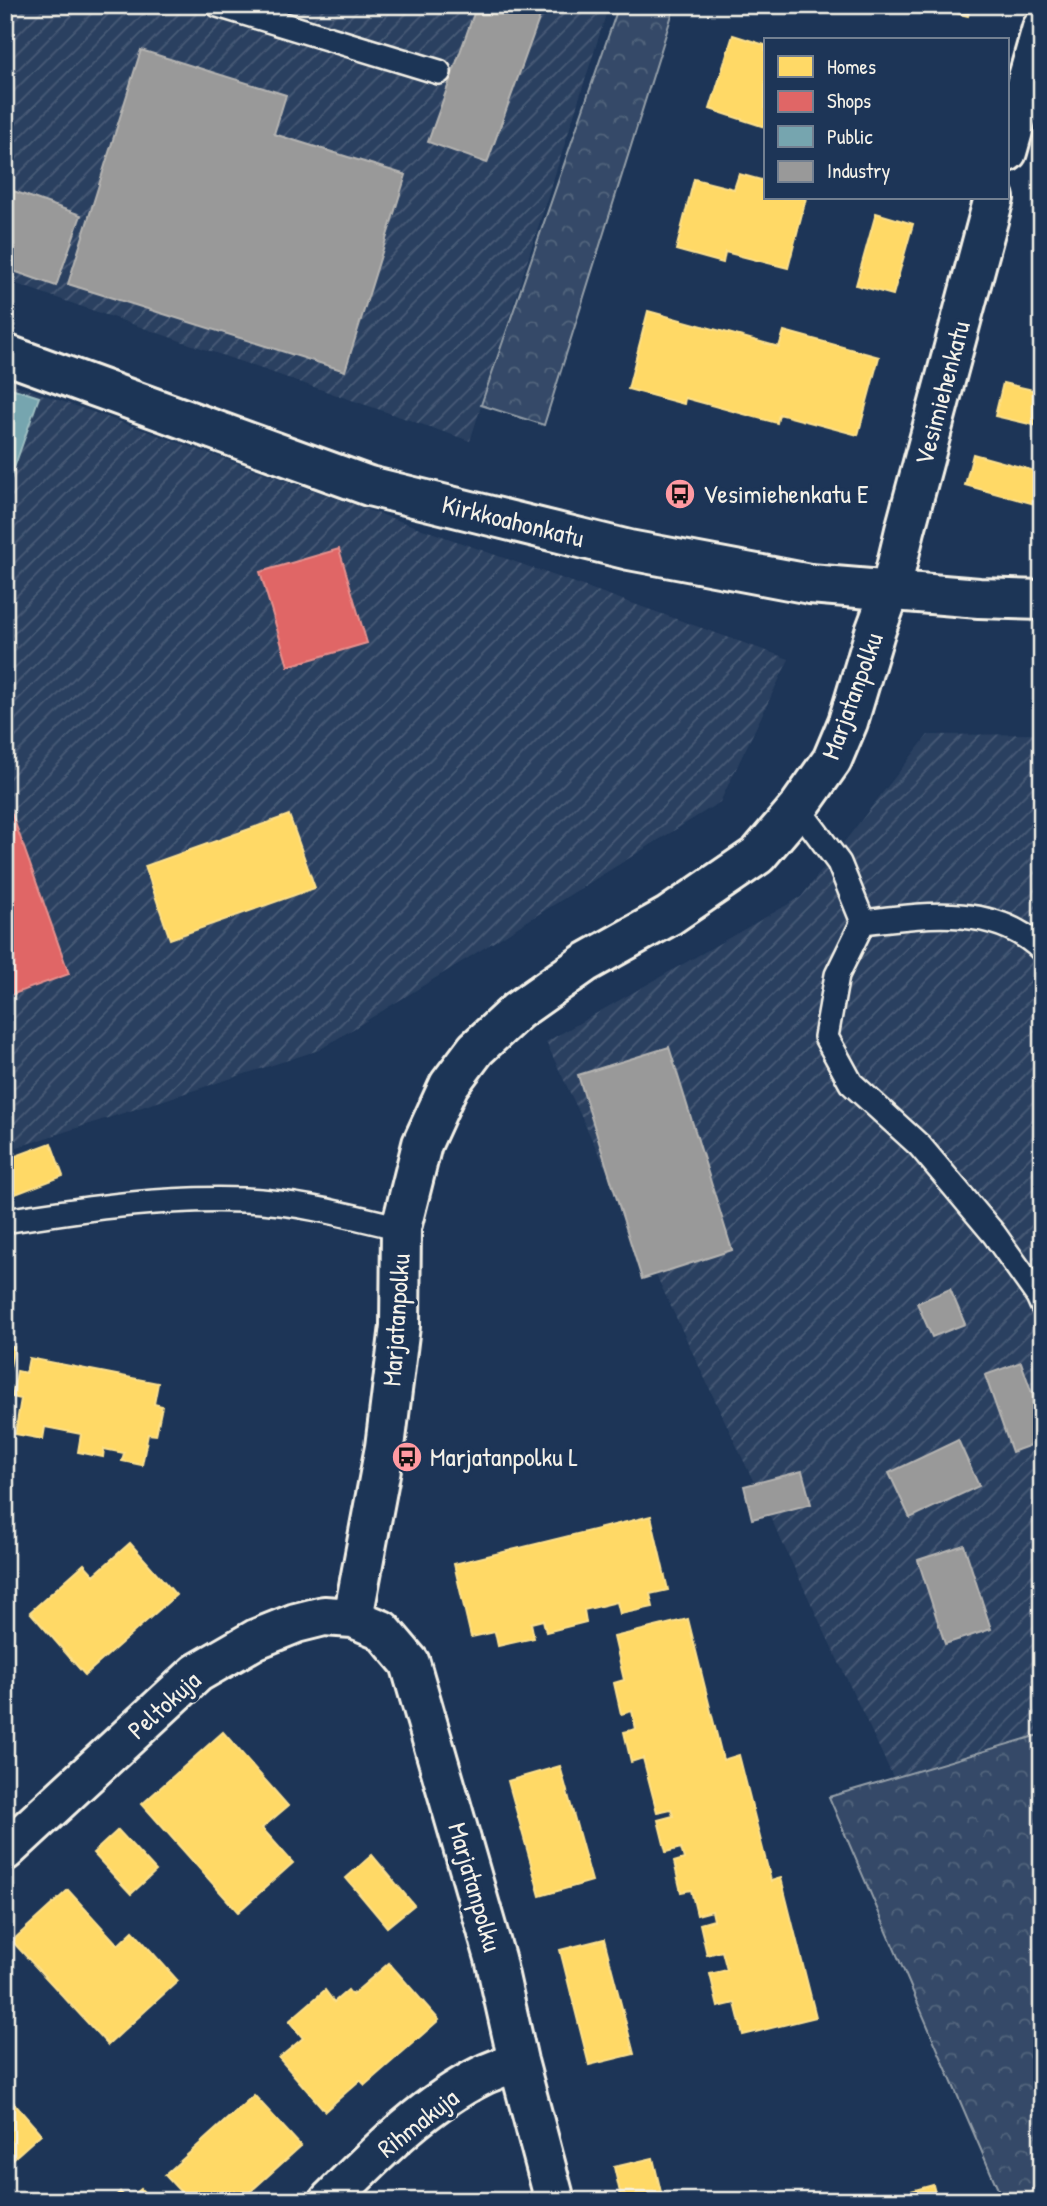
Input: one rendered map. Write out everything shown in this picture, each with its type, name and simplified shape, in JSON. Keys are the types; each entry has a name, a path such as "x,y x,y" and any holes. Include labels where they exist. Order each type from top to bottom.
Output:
{"street":[{"path":"1009,145 1042,28"},
{"name":"Vesimiehenkatu","path":"891,589 993,200"},
{"name":"Kirkkoahonkatu","path":"5,354 369,486 629,550 810,584 1042,600"},
{"name":"Marjatanpolku","path":"555,2201 518,2061 495,1958 410,1663 382,1630 353,1618 385,1447 400,1326 401,1228 422,1144 449,1085 476,1049 517,1011 585,963 669,916 758,855 798,808 832,760 848,722 891,589"},
{"name":"Peltokuja","path":"5,1851 197,1673 256,1639 296,1623 324,1616 353,1618"},
{"name":"Rihmakuja","path":"329,2201 374,2155 436,2104 482,2075 518,2061"}],"lane":[{"path":"218,5 439,72"},
{"path":"798,808 839,863 863,922 837,975 826,1037 851,1083 920,1146 994,1234 1042,1305"},
{"path":"863,922 934,914 995,921 1033,941 1042,950"},
{"path":"11,1220 93,1207 245,1200 322,1209 401,1228"}],"shaded area":[{"path":"5,5 609,5 470,441 5,280"},
{"path":"5,381 789,659 720,802 319,1050 5,1151"},
{"path":"1042,734 1042,1734 894,1779 546,1042 801,897 928,735"}],"green space":[{"path":"619,5 675,5 544,425 481,405"},
{"path":"1042,1734 1042,2201 1003,2201 829,1797"}],"building: Homes":[{"path":"926,5 971,5 968,16"},
{"path":"733,35 764,45 764,127 710,109"},
{"path":"739,174 764,181 764,200 805,200 788,268 725,252 723,263 676,250 694,179 734,189"},
{"path":"876,213 913,224 893,295 856,285"},
{"path":"648,311 779,347 784,331 879,357 858,435 779,414 777,423 685,398 684,404 628,389"},
{"path":"1003,383 1042,392 1042,427 995,416"},
{"path":"973,454 1042,473 1042,506 965,485"},
{"path":"289,815 315,888 170,939 145,866"},
{"path":"51,1143 63,1176 5,1198 5,1160"},
{"path":"5,1346 14,1347 8,1377 5,1376"},
{"path":"29,1358 158,1383 154,1404 162,1406 156,1435 148,1434 142,1465 122,1461 124,1453 104,1449 103,1457 78,1452 81,1434 45,1427 43,1439 15,1434 21,1399 12,1397 17,1371 26,1373"},
{"path":"651,1516 668,1590 650,1594 653,1607 620,1614 617,1602 584,1610 586,1622 546,1632 543,1620 531,1623 534,1638 498,1646 495,1632 471,1637 454,1564"},
{"path":"130,1543 176,1595 85,1675 30,1612 84,1564 94,1575"},
{"path":"688,1619 723,1760 739,1755 771,1881 781,1878 816,2017 743,2035 735,2003 718,2007 710,1974 727,1970 722,1951 707,1955 700,1924 714,1920 712,1911 697,1915 691,1890 681,1892 674,1862 684,1859 681,1848 666,1852 658,1820 673,1816 671,1809 657,1812 643,1758 631,1762 624,1732 636,1729 632,1711 621,1714 614,1683 624,1680 614,1637"},
{"path":"223,1732 288,1806 262,1828 293,1863 238,1912 142,1804"},
{"path":"560,1766 592,1881 540,1896 508,1781"},
{"path":"118,1830 156,1871 131,1894 93,1853"},
{"path":"372,1855 414,1905 387,1927 346,1878"},
{"path":"68,1890 118,1945 133,1931 178,1981 108,2045 12,1941"},
{"path":"604,1939 634,2054 589,2065 560,1950"},
{"path":"389,1963 439,2020 365,2085 360,2080 325,2111 279,2058 303,2038 289,2021 325,1990 334,2002 348,1990 352,1995"},
{"path":"5,2093 41,2134 5,2166"},
{"path":"254,2095 301,2146 240,2201 189,2201 165,2175"},
{"path":"653,2158 663,2201 622,2201 614,2167"},
{"path":"933,2185 937,2201 875,2201"},
{"path":"141,2189 152,2201 110,2201 120,2192 128,2200"}],"building: Shops":[{"path":"339,549 367,643 288,666 260,572"},
{"path":"8,803 69,974 5,997 5,804"}],"building: Public":[{"path":"5,386 39,397 8,485 5,484"}],"building: Industry":[{"path":"477,5 544,5 487,163 428,142"},
{"path":"141,50 286,95 274,134 406,175 345,371 68,284"},
{"path":"5,188 81,215 56,286 5,268"},
{"path":"669,1047 732,1250 642,1279 578,1075"},
{"path":"950,1289 965,1324 932,1337 917,1303"},
{"path":"1021,1362 1042,1422 1042,1441 1012,1452 985,1375"},
{"path":"958,1440 979,1486 910,1518 889,1473"},
{"path":"802,1471 811,1504 752,1519 744,1486"},
{"path":"964,1545 991,1629 945,1644 918,1560"}],"place":[{"name":"Vesimiehenkatu E","path":"680,494"},
{"name":"Marjatanpolku L","path":"407,1457"}]}
